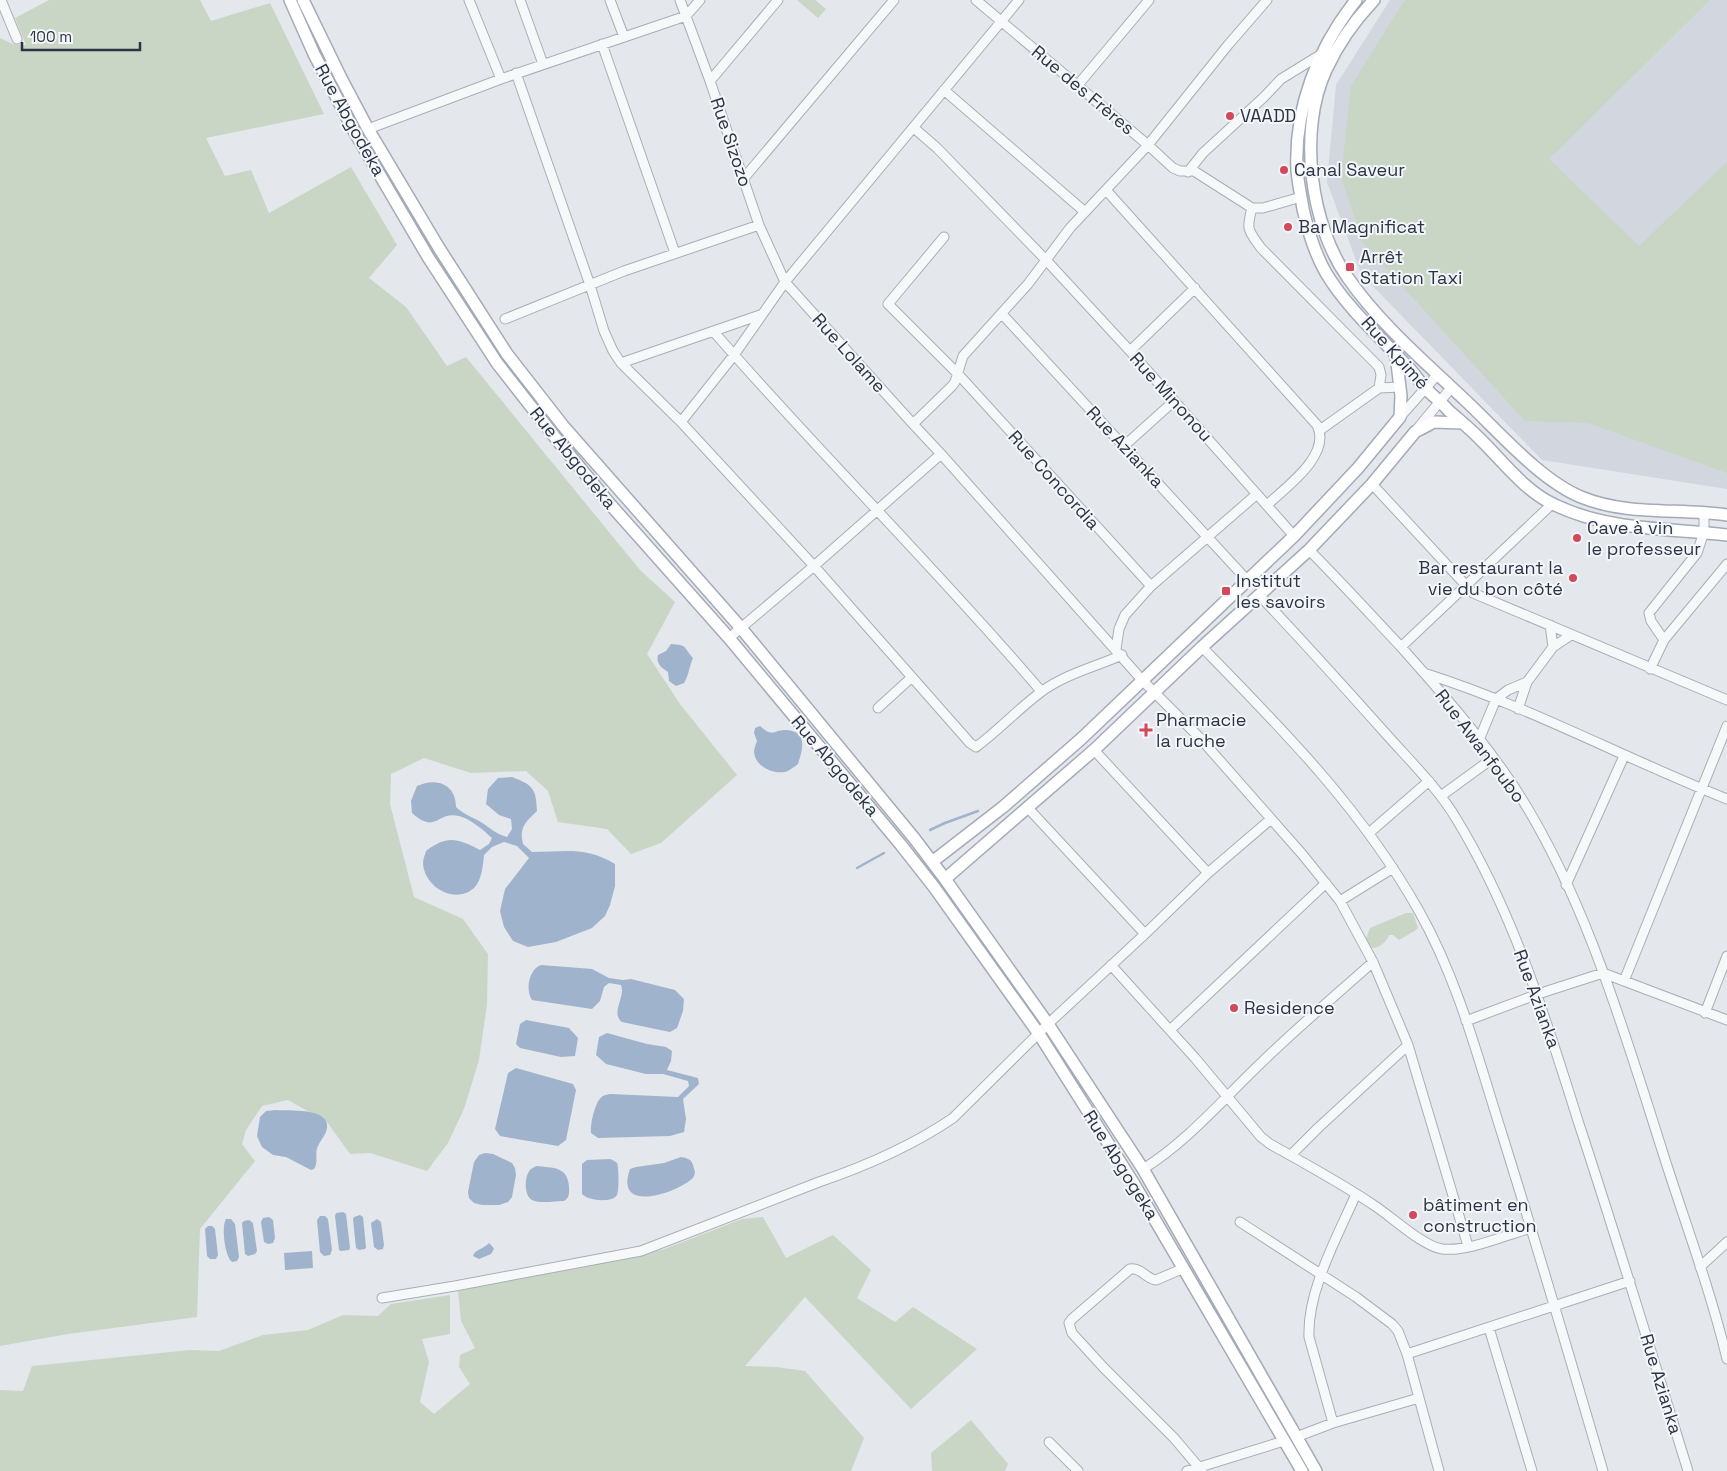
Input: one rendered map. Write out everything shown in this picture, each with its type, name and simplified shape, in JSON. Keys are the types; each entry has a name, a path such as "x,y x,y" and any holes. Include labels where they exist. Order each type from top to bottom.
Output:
{"main road":[{"name":"Rue Abgodeka","path":"290,0 314,54 354,130 428,257 497,363 609,503 729,638 920,870"},
{"name":"Rue Abgodeka","path":"304,0 341,78 368,129 439,248 507,354 564,428 741,628 914,838 945,879"},
{"name":"Rue Kpimé","path":"1356,0 1320,55 1304,101 1298,138 1297,165 1301,197 1306,221 1326,273 1343,297 1425,388 1462,424 1478,436 1525,484 1552,504 1576,515 1603,522 1649,529 1727,535"},
{"name":"Rue Kpimé","path":"1374,0 1348,31 1325,72 1318,94 1311,145 1315,194 1328,243 1348,278 1381,318 1533,466 1567,490 1603,504 1727,515"},
{"path":"932,862 1003,807 1143,681 1294,536 1358,468 1400,418 1401,396 1396,355"},
{"path":"945,879 1094,750 1202,647 1309,550 1372,484 1415,432 1434,422 1462,424"},
{"name":"Rue Abgogeka","path":"920,870 1038,1034 1134,1184 1302,1471"},
{"name":"Rue Abgogeka","path":"945,879 1048,1024 1143,1170 1316,1471"}],"street":[{"path":"1,0 17,39"},
{"path":"469,0 501,78"},
{"path":"520,0 543,64"},
{"path":"610,0 624,37"},
{"name":"Rue Sizozo","path":"680,0 759,225 785,282"},
{"path":"368,129 501,78 686,16 700,0"},
{"path":"710,81 778,0"},
{"path":"744,178 894,0"},
{"name":"Rue des Frères","path":"976,0 1173,168 1180,171 1191,171 1252,208"},
{"path":"681,422 734,355 785,282 1019,0"},
{"path":"1077,86 1150,0"},
{"path":"913,424 952,386 958,374 963,356 1002,314 1070,228 1148,145 1267,0"},
{"path":"602,44 675,253"},
{"path":"1191,171 1203,153 1258,103 1281,79 1320,55"},
{"path":"516,73 612,351 621,363 681,422 814,566 970,743 976,747 1041,692 1119,652 1117,636 1125,615 1151,586 1257,494"},
{"path":"944,90 1085,212"},
{"name":"Rue Minonou","path":"914,128 937,148 1046,260 1130,351 1294,536"},
{"path":"1106,190 1320,430 1320,445 1316,457 1267,505"},
{"path":"1301,197 1263,208 1252,208 1248,223 1249,230 1268,255 1379,367 1381,375 1379,388"},
{"path":"505,319 675,253 759,225"},
{"name":"Rue Concordia","path":"944,237 888,304 958,374 1151,586"},
{"name":"Rue Lolame","path":"785,282 1119,652 1143,681 1200,738 1340,901 1373,962 1408,1045 1468,1246"},
{"path":"1130,351 1195,288"},
{"name":"Rue Azianka","path":"1002,314 1247,580"},
{"path":"621,363 761,315"},
{"path":"714,332 1007,652 1041,692"},
{"path":"1400,418 1438,374"},
{"path":"1320,430 1379,388 1400,387"},
{"path":"1415,432 1452,387"},
{"path":"1124,446 1174,401"},
{"path":"729,638 941,454"},
{"path":"1372,484 1466,586 1480,597 1727,700"},
{"path":"1401,647 1552,504"},
{"path":"1664,640 1651,621 1649,612 1697,553 1704,532 1704,512"},
{"name":"Rue Awanfoubo","path":"1309,550 1357,598 1426,674 1493,758 1538,827 1566,885 1604,973 1700,1267 1727,1356"},
{"path":"1650,669 1664,640 1727,564"},
{"name":"Rue Azianka","path":"1259,595 1441,796 1456,819 1501,901 1538,994 1630,1280 1688,1471"},
{"path":"1550,625 1553,647"},
{"path":"1518,709 1527,682 1553,647 1571,634"},
{"path":"1202,647 1339,793 1393,868 1435,941 1466,1021 1555,1306 1602,1471"},
{"path":"1426,674 1496,699 1727,799"},
{"path":"878,708 912,677"},
{"path":"1479,740 1496,699 1508,690 1527,682"},
{"path":"1624,981 1727,726"},
{"path":"1094,750 1208,873"},
{"path":"1566,885 1624,756"},
{"path":"1441,796 1493,758"},
{"path":"1369,833 1429,781"},
{"path":"1028,808 1145,934"},
{"path":"382,1298 641,1251 872,1163 941,1126 953,1118 1048,1024 1208,873 1271,819"},
{"path":"920,870 932,862"},
{"path":"1340,901 1393,868"},
{"path":"934,887 945,879"},
{"path":"1170,1030 1326,883"},
{"path":"1705,1013 1727,956"},
{"path":"1143,1170 1190,1132 1269,1054 1373,962"},
{"path":"1110,965 1195,1058 1261,1137 1356,1194 1432,1246 1447,1249 1468,1246 1530,1228"},
{"path":"1466,1021 1538,994 1604,973 1727,1020"},
{"path":"1291,1156 1318,1128 1408,1045"},
{"path":"1333,1423 1309,1337 1308,1324 1321,1274 1356,1194"},
{"path":"1240,1222 1360,1300 1392,1324 1398,1331 1407,1354 1439,1471"},
{"path":"1700,1267 1727,1242"},
{"path":"1184,1268 1152,1280 1140,1270 1134,1268 1072,1319 1070,1323 1072,1333 1174,1438 1200,1469"},
{"path":"1407,1354 1630,1280"},
{"path":"1490,1328 1532,1471"},
{"path":"1296,1437 1333,1423 1419,1398"},
{"path":"1049,1442 1078,1471"},
{"path":"1187,1471 1200,1469 1284,1442"}],"shaded area":[{"path":"1390,0 1727,0 1727,489 1542,460 1361,274 1327,182 1336,85"}],"green space":[{"path":"49,0 200,0 211,21 270,3 324,114 206,138 225,176 251,170 269,213 351,167 397,245 369,278 406,307 447,366 466,357 640,570 675,602 647,654 680,704 737,775 661,843 631,854 607,829 558,822 548,791 526,771 471,773 424,758 391,774 390,804 414,897 463,919 488,954 487,1004 479,1060 464,1109 448,1143 427,1171 370,1153 350,1154 327,1122 288,1100 262,1106 246,1130 242,1144 255,1161 200,1229 197,1317 68,1334 0,1346 0,38 13,44 26,45 15,18"},
{"path":"797,0 815,0 826,9 818,18"},
{"path":"1406,0 1710,0 1549,159 1639,246 1727,162 1727,473 1588,423 1525,421 1363,243 1341,177 1351,86"},
{"path":"1406,913 1413,913 1418,928 1416,930 1399,940 1393,935 1389,935 1384,943 1376,948 1370,948 1365,942 1370,928"},
{"path":"763,1217 786,1258 833,1235 871,1270 857,1298 895,1322 913,1307 977,1349 911,1409 805,1297 745,1366 776,1367 805,1371 864,1438 851,1471 0,1471 0,1390 23,1391 32,1366 190,1350 219,1351 263,1335 308,1330 343,1315 378,1316 391,1304 450,1295 450,1334 422,1339 429,1362 420,1402 434,1414 470,1384 459,1367 460,1355 475,1348 461,1321 458,1291 662,1250 742,1219"},
{"path":"971,1420 1008,1464 1005,1471 932,1471 931,1453"}],"water":[{"path":"671,644 683,646 693,658 684,683 676,686 669,681 668,672 658,663 658,655 666,651"},
{"path":"760,726 771,733 786,730 798,734 801,738 802,748 798,764 787,771 775,772 765,768 757,761 754,752 757,741 754,733 755,728"},
{"path":"512,777 529,785 536,797 537,811 526,822 522,833 523,844 532,852 584,852 604,858 615,864 615,886 610,905 605,916 592,928 556,942 528,947 513,941 504,927 500,911 505,889 529,858 517,846 504,842 492,847 484,855 482,872 477,885 466,893 458,895 442,891 435,886 425,872 423,861 426,851 440,842 446,840 458,841 480,850 489,844 492,838 481,828 463,817 451,815 432,822 420,819 412,813 411,801 417,786 431,782 444,785 453,793 456,807 496,833 507,837 512,829 511,819 499,815 486,804 488,789 498,778"},
{"path":"541,965 592,969 609,978 631,979 675,990 684,999 683,1011 677,1028 670,1032 622,1022 617,1014 622,995 621,985 609,983 604,987 600,1001 592,1009 532,1000 529,991 529,980 537,967"},
{"path":"526,1020 569,1028 578,1038 575,1056 561,1057 520,1048 516,1044 520,1024"},
{"path":"607,1033 666,1047 672,1051 671,1061 667,1070 698,1078 699,1084 683,1099 686,1119 684,1132 670,1136 598,1138 591,1133 595,1107 600,1098 604,1096 611,1094 678,1097 689,1086 688,1081 663,1074 646,1074 606,1064 596,1055 599,1037"},
{"path":"516,1068 573,1084 576,1090 566,1140 558,1146 500,1136 495,1129 508,1073"},
{"path":"266,1111 310,1112 324,1118 327,1124 326,1132 317,1149 314,1169 311,1170 286,1157 273,1155 262,1147 257,1136 260,1117"},
{"path":"485,1153 493,1154 512,1163 515,1168 516,1175 512,1197 508,1202 499,1205 482,1205 474,1203 469,1198 468,1192 474,1162 479,1155"},
{"path":"681,1157 691,1161 695,1170 695,1175 689,1181 667,1192 653,1196 641,1196 632,1193 627,1184 630,1169 664,1163"},
{"path":"610,1159 618,1165 617,1195 615,1198 595,1200 582,1194 582,1164 587,1160"},
{"path":"536,1166 558,1169 566,1175 569,1191 564,1201 543,1202 529,1198 526,1191 527,1177 530,1170"},
{"path":"343,1212 346,1214 350,1248 349,1250 341,1251 339,1250 335,1216 336,1213"},
{"path":"360,1215 363,1217 366,1247 359,1250 356,1248 353,1219"},
{"path":"320,1216 325,1216 328,1219 332,1250 330,1255 324,1256 320,1252 317,1220"},
{"path":"269,1217 273,1220 275,1238 273,1243 268,1244 264,1242 261,1222 263,1218"},
{"path":"226,1219 231,1219 235,1224 239,1257 237,1261 232,1262 227,1254 224,1242"},
{"path":"377,1219 381,1222 384,1245 383,1249 378,1250 374,1247 371,1223"},
{"path":"249,1220 253,1223 257,1251 255,1254 248,1256 245,1254 242,1223"},
{"path":"208,1226 212,1226 215,1229 218,1255 216,1259 210,1259 207,1256 205,1229"},
{"path":"489,1243 494,1249 491,1254 479,1259 473,1256 476,1252"},
{"path":"312,1251 313,1268 285,1270 284,1253"}],"waterway":[{"path":"930,830 978,811"},
{"path":"857,868 884,853"}],"place":[{"name":"VAADD","path":"1230,116"},
{"name":"Canal Saveur","path":"1284,170"},
{"name":"Bar Magnificat","path":"1288,227"},
{"name":"Arrêt Station Taxi","path":"1350,267"},
{"name":"Cave à vin le professeur","path":"1577,538"},
{"name":"Bar restaurant la vie du bon côté","path":"1573,578"},
{"name":"Institut les savoirs","path":"1226,591"},
{"name":"Pharmacie la ruche","path":"1146,730"},
{"name":"Residence","path":"1234,1008"},
{"name":"bâtiment en construction","path":"1413,1215"}]}
